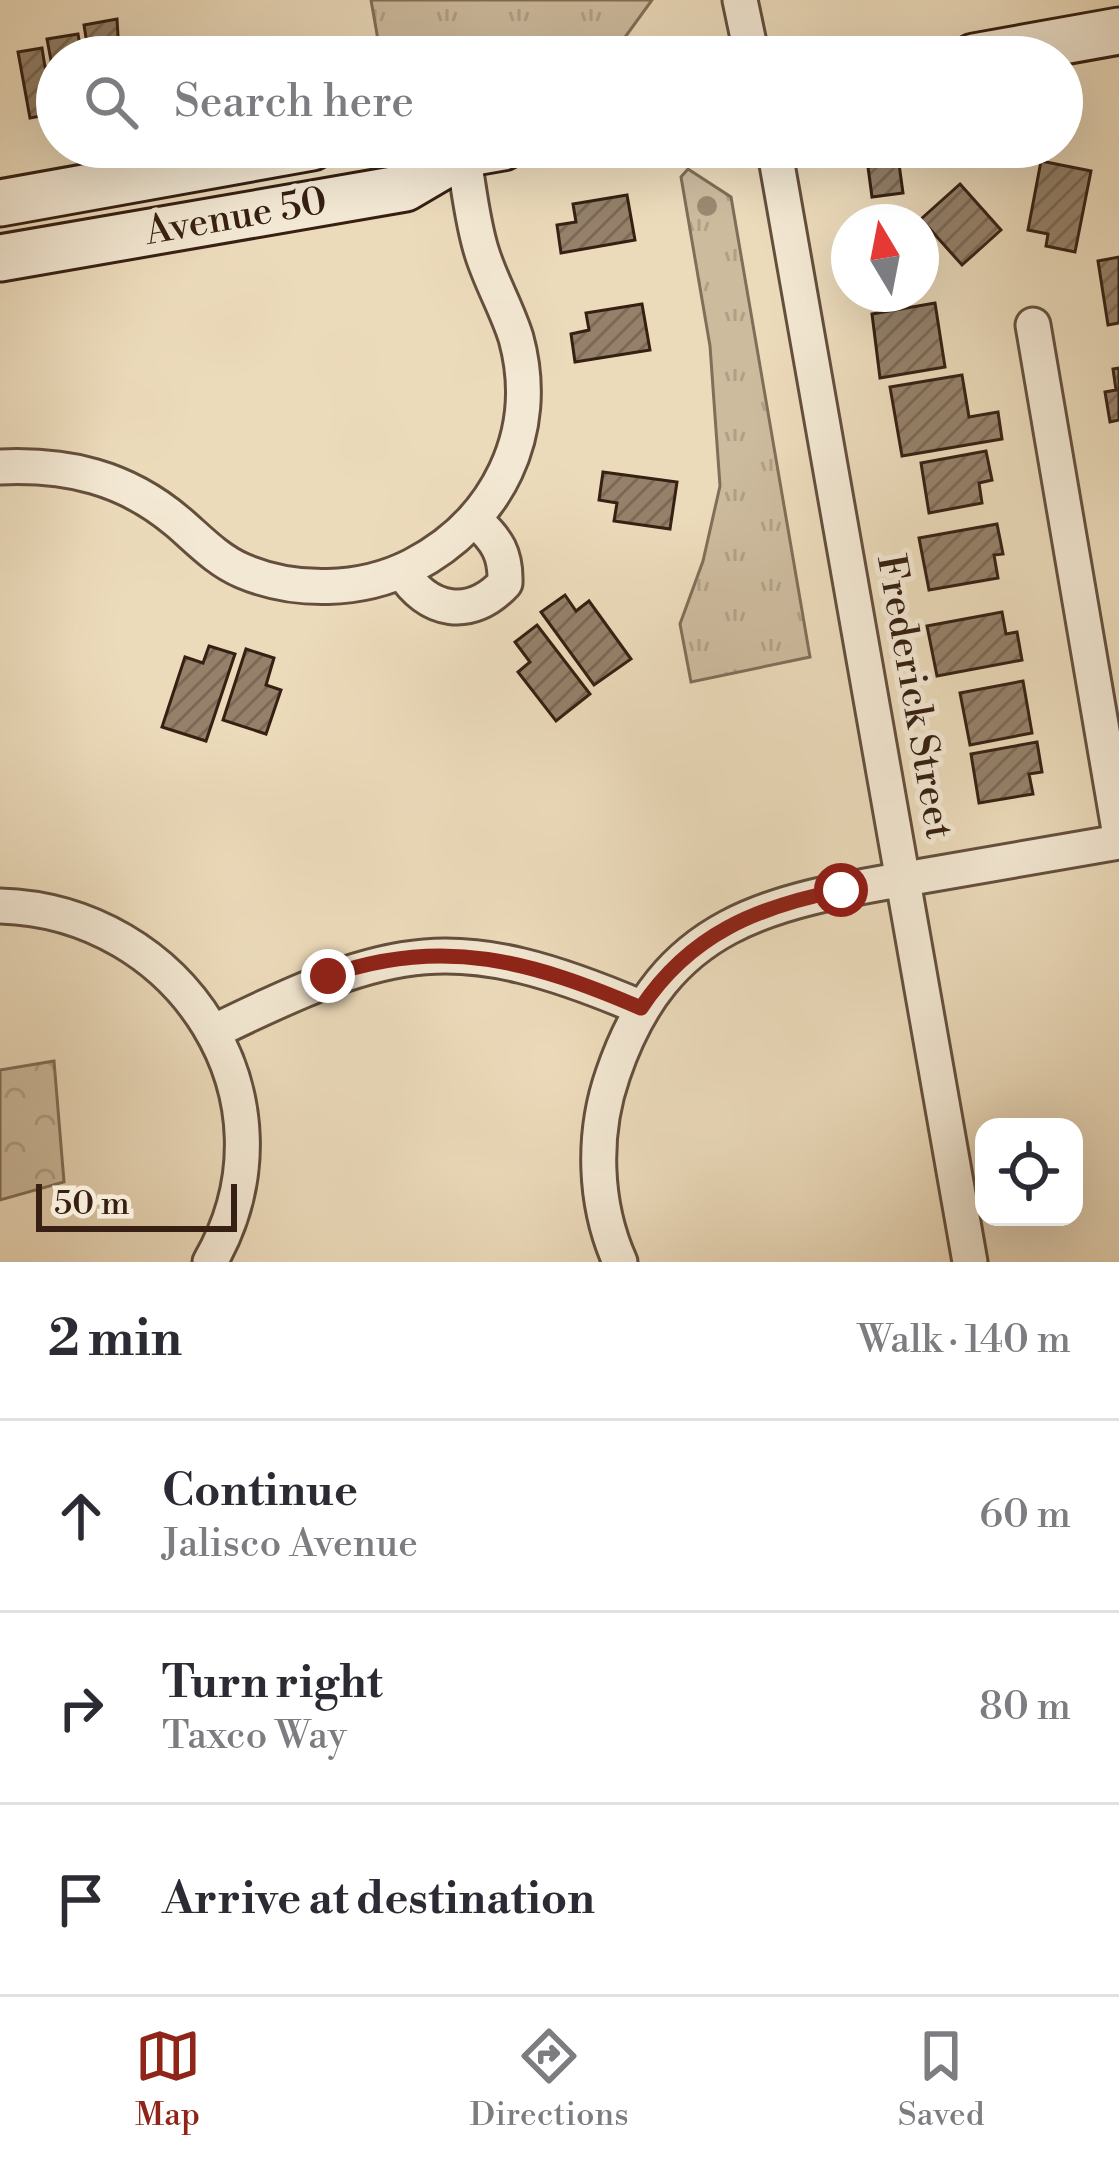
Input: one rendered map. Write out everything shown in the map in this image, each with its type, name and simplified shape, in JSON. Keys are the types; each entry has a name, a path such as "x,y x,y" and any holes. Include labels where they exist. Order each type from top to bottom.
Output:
{"main road":[{"path":"1083,37 1119,31"},
{"name":"Avenue 50","path":"0,202 193,168"},
{"name":"Avenue 50","path":"0,258 405,188 438,168"}],"street":[{"path":"740,0 748,36"},
{"path":"0,467 64,467 119,484 173,518 216,556 266,579 325,587 402,571 476,520 493,500 512,457 522,397 516,339 481,250 471,168"},
{"name":"Frederick Street","path":"778,168 970,1262"},
{"path":"1033,325 1119,830"},
{"path":"402,571 413,590 443,608 475,606 491,598 505,583 506,562 501,547 476,520"},
{"path":"620,1262 602,1190 599,1131 615,1066 641,1008 676,963 742,917 799,898 1119,842"},
{"path":"0,906 53,912 136,948 186,990 215,1031 232,1085 240,1147 233,1204 210,1262"},
{"path":"215,1031 351,968 446,955 529,966 641,1008"}],"green space":[{"path":"371,0 652,0 626,36 377,36"},
{"path":"688,169 731,197 810,657 691,682 680,624 703,561 720,486 710,346 681,177"},
{"path":"54,1061 64,1182 0,1200 0,1070"}],"building":[{"path":"117,19 118,36 86,36 84,25"},
{"path":"36,49 36,117 30,118 18,52"},
{"path":"868,168 900,168 903,193 872,197"},
{"path":"1040,168 1091,171 1075,252 1046,246 1048,234 1028,230"},
{"path":"960,184 1001,230 962,265 939,239 938,204"},
{"path":"627,195 635,240 561,253 557,225 576,222 573,204"},
{"path":"1119,257 1119,323 1108,325 1098,261"},
{"path":"642,304 650,350 575,362 571,334 589,330 586,313"},
{"path":"936,312 945,367 880,378 872,314"},
{"path":"1119,368 1119,420 1110,422 1105,392 1116,390 1113,369"},
{"path":"962,375 969,417 998,412 1002,439 902,456 890,387"},
{"path":"986,451 992,480 979,483 982,503 929,513 921,463"},
{"path":"603,472 677,482 670,529 614,521 617,503 599,500"},
{"path":"997,524 1003,554 994,555 998,578 929,590 919,538"},
{"path":"565,595 576,611 589,601 631,659 594,685 541,612"},
{"path":"1002,612 1006,634 1017,632 1022,660 937,676 927,626"},
{"path":"537,625 590,694 556,721 518,672 530,662 515,642"},
{"path":"209,646 235,654 206,741 162,727 185,657 203,663"},
{"path":"246,649 274,658 266,685 281,690 266,734 223,720"},
{"path":"1023,681 1032,733 970,745 960,693"},
{"path":"1037,742 1042,772 1029,774 1033,794 979,803 971,754"}],"route":[{"path":"328,976 419,957 478,956 560,976 641,1008 676,963 718,930 776,905 841,890"}]}
